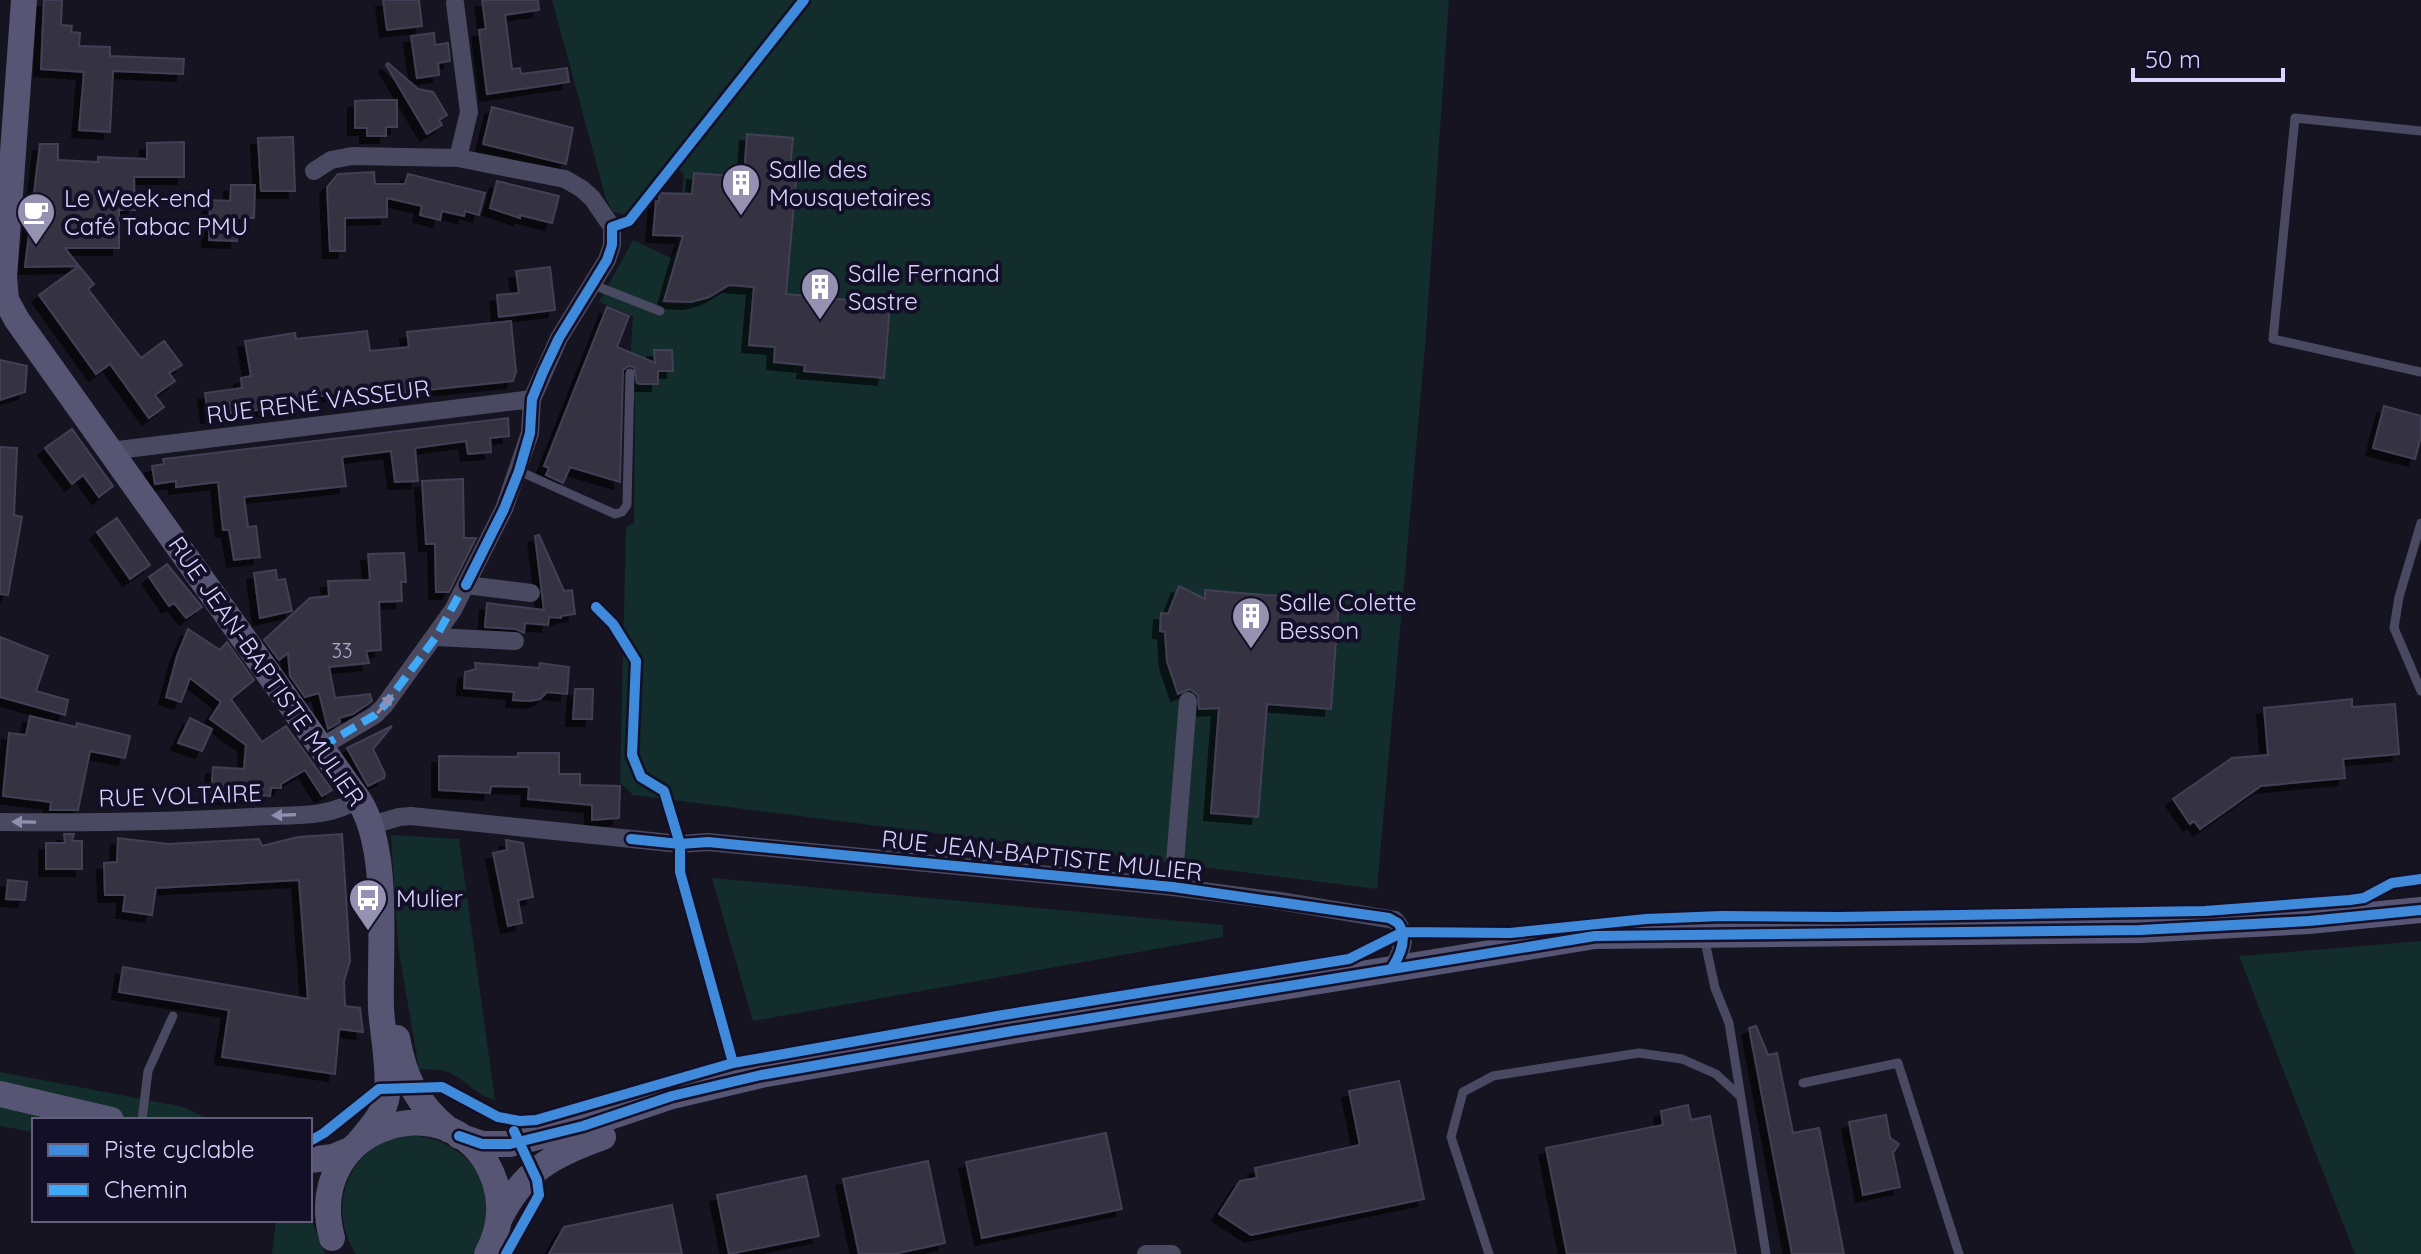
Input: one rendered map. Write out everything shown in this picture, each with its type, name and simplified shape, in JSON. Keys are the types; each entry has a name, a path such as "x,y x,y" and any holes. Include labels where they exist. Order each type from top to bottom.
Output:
{"main road":[{"path":"5,300 10,74 24,0"},
{"name":"RUE JEAN-BAPTISTE MULIER","path":"5,300 358,799 372,825"},
{"path":"336,1246 327,1215 329,1191 337,1169 380,1113 387,1094 377,845 372,825"},
{"path":"487,1254 507,1203 524,1180 567,1150 722,1100 908,1066 1616,950 1705,942 2140,930 2309,921 2421,910"},
{"path":"312,1160 333,1157 375,1131 404,1123 423,1123 492,1145 531,1141 672,1096 761,1075 1595,936 1779,950 2174,945 2309,938 2421,926"},
{"path":"381,944 400,1051 409,1082 425,1109 480,1154 490,1169 498,1195 498,1222"},
{"path":"0,1094 102,1118"},
{"path":"312,1204 323,1218 336,1246"}],"street":[{"path":"455,3 469,93 469,112 458,158"},
{"path":"314,171 331,160 352,156 458,158 565,179 592,198 612,227 612,245 607,260 559,338 532,399 530,433 519,471 504,509 466,585 436,637 375,715 321,747"},
{"name":"RUE RENÉ VASSEUR","path":"110,451 532,399"},
{"path":"466,585 531,593"},
{"path":"436,637 515,641"},
{"path":"1173,887 1188,701"},
{"name":"RUE VOLTAIRE","path":"0,822 171,822 312,814 341,809 358,799"},
{"name":"RUE JEAN-BAPTISTE MULIER","path":"372,825 405,816 680,844 708,842 1173,887 1280,901 1392,919 1400,926 1403,937 1400,954 1392,968"},
{"path":"1146,1254 1172,1254"}],"lane":[{"path":"2421,131 2295,118 2273,339 2421,372"},
{"path":"591,284 660,311"},
{"path":"519,471 615,514 622,512 627,505 630,373"},
{"path":"2421,523 2399,597 2394,628 2421,691"},
{"path":"1705,942 1715,988 1729,1023 1766,1254"},
{"path":"142,1118 148,1071 173,1016"},
{"path":"1489,1254 1451,1137 1463,1092 1493,1076 1639,1053 1682,1059 1716,1074 1741,1097"},
{"path":"1803,1083 1898,1063 1959,1254"}],"green space":[{"path":"552,0 804,0 638,210 627,215 613,212 606,199"},
{"path":"810,0 1449,0 1425,347 1377,889 633,795 620,783 626,527 634,523 633,316 599,302 633,240 671,258 677,248 684,174 677,169"},
{"path":"391,835 459,839 495,1100 452,1074 442,1070 419,1069 398,946"},
{"path":"712,878 1223,925 1223,937 753,1021"},
{"path":"2421,941 2421,1254 2355,1254 2239,956"},
{"path":"0,1072 184,1107 206,1118 32,1118 32,1132 0,1126"},
{"path":"410,1135 432,1139 452,1148 479,1175 486,1193 487,1213 483,1233 472,1254 356,1254 348,1239 342,1206 350,1175 371,1150 386,1141"},
{"path":"312,1221 325,1254 272,1254 276,1222"}],"building":[{"path":"44,0 62,0 61,25 72,26 71,32 80,33 79,46 110,47 110,56 184,59 183,74 113,71 110,132 79,130 84,72 41,69"},
{"path":"383,0 419,0 422,26 387,30"},
{"path":"482,0 538,0 539,10 505,15 512,69 520,68 521,74 567,68 569,82 487,94 479,30 486,29"},
{"path":"434,33 435,45 448,43 450,61 438,63 439,75 417,78 411,36"},
{"path":"388,63 418,89 433,92 447,115 439,120 442,125 427,134 386,65"},
{"path":"397,100 397,127 386,127 386,136 367,136 367,128 355,128 355,101"},
{"path":"492,107 573,128 566,164 483,144"},
{"path":"747,134 793,138 789,181 796,181 786,294 890,304 884,378 804,371 805,365 774,362 775,347 749,345 754,287 729,285 709,297 691,302 664,301 683,236 653,235 659,193 692,194 694,173 744,177"},
{"path":"293,137 295,191 261,191 258,138"},
{"path":"184,142 184,177 134,177 135,210 119,210 119,248 65,248 79,266 25,267 40,144 58,144 58,160 98,162 98,157 147,159 147,143"},
{"path":"374,172 375,184 405,184 408,174 485,193 479,215 465,211 464,216 442,211 440,220 420,215 422,206 387,198 387,217 345,218 345,251 330,251 327,187 338,174"},
{"path":"497,181 559,196 552,223 520,215 520,218 490,208"},
{"path":"231,185 255,185 254,218 237,218 237,241 209,240 210,200 230,201"},
{"path":"79,266 94,284 88,289 141,358 164,341 182,365 169,373 175,381 155,395 164,407 149,418 110,364 96,374 39,295"},
{"path":"550,267 555,310 499,317 497,295 519,293 516,271"},
{"path":"607,307 629,316 617,347 655,363 654,350 672,350 673,371 658,371 658,384 640,384 637,383 634,367 623,370 620,482 570,467 563,483 546,475 549,468 544,466"},
{"path":"511,321 516,372 513,381 389,394 389,389 281,400 282,407 208,416 205,393 242,388 241,378 251,376 245,341 295,333 296,339 367,331 370,351 409,347 407,332"},
{"path":"0,360 27,366 25,392 0,400"},
{"path":"2384,406 2421,416 2421,436 2415,459 2373,448"},
{"path":"508,418 509,436 490,438 491,452 468,454 466,441 415,448 418,481 395,482 391,451 342,457 346,486 244,497 248,527 256,526 260,557 234,560 229,530 223,530 218,482 176,487 176,481 155,484 152,466 164,464 163,459"},
{"path":"72,429 113,486 99,497 83,475 72,484 45,448"},
{"path":"0,447 17,448 14,515 22,517 8,595 0,594"},
{"path":"463,479 464,538 476,538 449,592 436,592 435,544 426,544 422,481"},
{"path":"117,518 150,565 130,579 97,532"},
{"path":"539,535 564,591 572,590 575,614 549,617 548,625 525,623 524,633 516,629 485,627 487,603 544,610 535,536"},
{"path":"404,553 406,582 401,582 402,601 379,602 381,650 366,651 369,663 329,667 335,698 370,694 372,701 353,714 339,718 340,722 328,729 319,693 305,697 290,676 288,653 279,660 264,640 310,598 329,596 328,581 370,580 368,554"},
{"path":"167,564 202,607 186,618 174,603 169,606 149,577"},
{"path":"276,570 277,580 285,579 292,611 260,618 254,573"},
{"name":"Salle Colette Besson","path":"1179,586 1205,599 1205,590 1339,601 1331,709 1267,704 1258,817 1211,813 1219,708 1199,709 1198,695 1190,689 1178,694 1167,661 1165,632 1160,631 1161,613 1168,614"},
{"path":"188,629 220,650 227,642 254,680 231,699 262,742 286,726 332,790 322,796 305,770 281,784 281,788 271,788 270,796 243,794 243,799 211,796 213,767 244,769 246,745 210,719 221,702 190,678 181,702 166,697"},
{"path":"0,637 48,656 36,691 68,700 65,715 0,697"},
{"path":"475,663 539,668 540,663 569,667 567,694 547,692 540,699 530,701 513,700 514,692 464,688 465,672 476,669"},
{"path":"575,689 593,689 592,719 573,719"},
{"path":"2352,699 2352,707 2395,704 2399,754 2343,759 2345,778 2261,786 2200,829 2194,821 2190,824 2173,799 2232,758 2268,755 2264,708"},
{"path":"30,716 130,736 125,758 90,751 78,810 50,810 51,802 3,796 9,733 26,735"},
{"path":"190,718 212,729 202,751 178,743"},
{"path":"392,726 373,749 384,778 368,786 347,748"},
{"path":"518,753 559,753 559,774 580,774 580,785 620,786 619,818 592,820 592,805 528,799 529,787 491,786 490,793 439,790 439,756 518,757"},
{"path":"64,834 74,834 72,841 82,841 82,869 46,869 46,843 65,843"},
{"path":"342,834 350,961 344,981 345,1006 360,1008 363,1032 339,1029 335,1074 222,1057 229,1010 119,992 123,967 308,999 299,880 156,888 152,915 123,911 125,895 105,895 104,863 117,862 118,838 168,844 259,839 262,846 298,837"},
{"path":"506,840 523,843 533,897 518,900 522,923 508,926 493,853 507,850"},
{"path":"8,880 27,882 25,900 6,899"},
{"path":"1756,1026 1768,1055 1777,1053 1793,1133 1819,1128 1844,1254 1792,1254 1749,1028"},
{"path":"1399,1081 1424,1199 1251,1235 1219,1214 1240,1181 1257,1178 1255,1168 1360,1145 1349,1091"},
{"path":"1688,1105 1691,1120 1710,1116 1736,1254 1567,1254 1546,1148 1663,1125 1661,1111"},
{"path":"1886,1115 1890,1138 1899,1144 1893,1153 1900,1187 1863,1195 1849,1122"},
{"path":"1106,1133 1122,1209 982,1238 966,1162"},
{"path":"928,1161 945,1243 894,1254 859,1254 843,1179"},
{"path":"806,1176 819,1236 729,1254 717,1195"},
{"path":"672,1205 682,1254 549,1254 564,1227"}],"marked path":[{"path":"321,747 375,715 384,706 436,637 468,579"}],"cycle path":[{"path":"466,585 504,509 519,471 530,433 532,399 543,372 559,338 607,260 612,245 612,227 629,221 804,0"},
{"path":"596,607 613,624 636,661 632,755 641,777 664,791 680,844 680,872 733,1063"},
{"path":"631,839 680,844 708,842 1173,887 1389,918 1398,923 1403,934 1392,968"},
{"path":"312,1140 379,1089 442,1087 498,1117 536,1120 733,1063 1349,959 1403,932 1510,933 1646,919 1722,916 2205,911 2364,898 2392,883 2421,879"},
{"path":"459,1136 482,1144 510,1144 583,1126 672,1096 761,1075 1595,936 2140,930 2309,921 2421,910"},
{"path":"506,1254 539,1195 537,1180 514,1131"}],"place":[{"name":"Salle des Mousquetaires","path":"741,217"},
{"name":"Le Week-end Café Tabac PMU","path":"36,246"},
{"name":"Salle Fernand Sastre","path":"820,321"},
{"name":"Salle Colette Besson","path":"1251,650"},
{"name":"Mulier","path":"368,932"}]}
